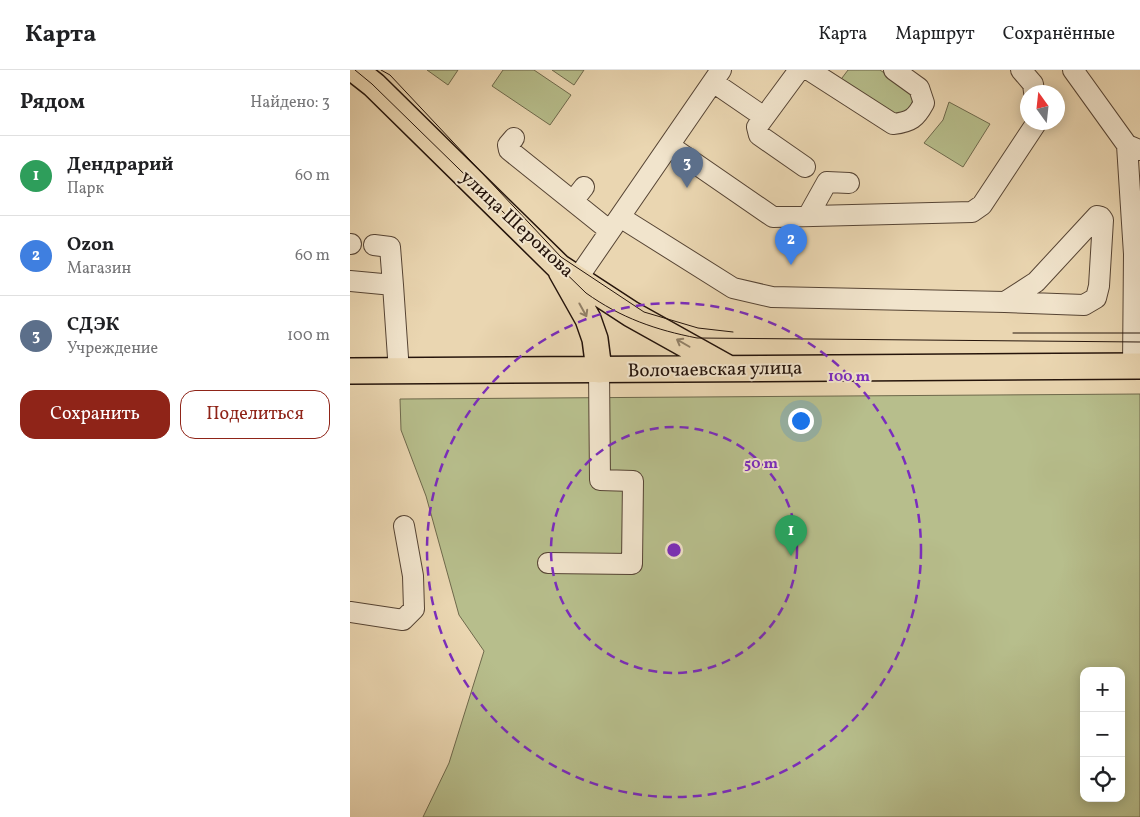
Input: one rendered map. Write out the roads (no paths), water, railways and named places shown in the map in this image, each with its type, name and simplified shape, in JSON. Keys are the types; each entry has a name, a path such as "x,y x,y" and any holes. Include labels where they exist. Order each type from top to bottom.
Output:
{"main road":[{"name":"улица Шеронова","path":"355,70 374,85 568,273 631,314 726,367"},
{"path":"568,273 595,339 599,370"},
{"name":"Волочаевская улица","path":"350,371 599,370 726,367 1136,366"}],"street":[{"path":"798,70 757,127 759,135 805,166"},
{"path":"809,70 893,124 906,122 916,117 924,102 919,88 894,70"},
{"path":"1021,70 1033,85"},
{"path":"1073,70 1136,145 1134,254 1136,366"},
{"path":"568,273 615,224 717,76 764,117"},
{"path":"670,146 773,217 972,212 982,205 1032,130"},
{"path":"514,138 508,145 509,150 578,194 615,224 733,288 772,298 1084,305 1096,298 1099,286 1102,217 1097,216 1036,282 1005,302"},
{"path":"808,216 828,182 849,183"},
{"path":"374,245 390,247 399,372"},
{"path":"350,281 393,285"},
{"path":"548,563 632,564 633,481 600,480 599,370"},
{"path":"350,612 404,620 414,608 413,576 404,526"}],"tram line":[{"path":"355,70 372,84 586,293 612,309 653,327 697,338 1140,342"},
{"path":"381,70 390,75 561,257 644,312 698,328 733,332"},
{"path":"1013,333 1140,333"}],"place":[{"name":"СДЭК","path":"687,188"},
{"name":"Ozon","path":"791,265"},
{"name":"Дендрарий","path":"791,556"}]}
